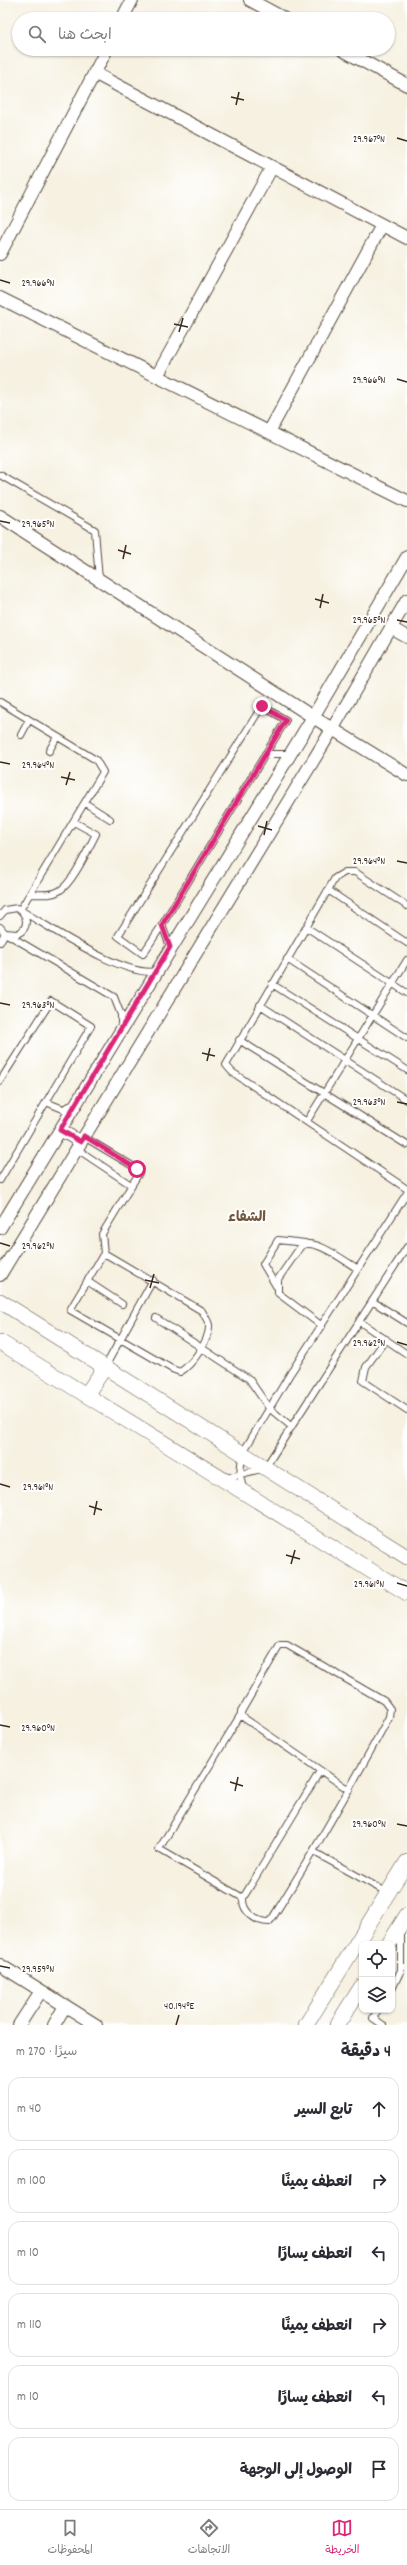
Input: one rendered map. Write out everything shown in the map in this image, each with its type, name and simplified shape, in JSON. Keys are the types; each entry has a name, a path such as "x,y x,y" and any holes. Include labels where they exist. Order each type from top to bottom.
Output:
{"street":[{"path":"126,12 132,0"},
{"path":"250,0 273,12"},
{"path":"0,254 103,56"},
{"path":"354,56 407,85"},
{"path":"94,73 407,238"},
{"path":"156,376 272,167"},
{"path":"269,432 382,226"},
{"path":"0,298 407,501"},
{"path":"0,516 313,718 333,728 407,775"},
{"path":"0,1228 122,1031 158,971 170,947 313,718 407,557"},
{"path":"0,1275 333,728 407,600"},
{"path":"391,628 407,637"},
{"path":"60,1130 81,1143"},
{"path":"0,1301 407,1557"},
{"path":"0,1342 243,1490 407,1593"},
{"path":"86,1395 105,1367"},
{"path":"306,2025 407,1862"},
{"path":"391,1941 404,1919"},
{"path":"0,1966 96,2025"},
{"path":"19,2025 41,1991"},
{"path":"337,2025 359,1991"},
{"path":"54,2025 65,2006"}],"lane":[{"path":"0,475 95,530 99,580"},
{"path":"0,702 101,765 104,772 20,910"},
{"path":"262,706 286,720 162,925 143,954 118,936 262,706"},
{"path":"20,735 29,720"},
{"path":"49,751 57,737"},
{"path":"265,754 291,754"},
{"path":"85,803 110,819"},
{"path":"31,894 48,895 59,891 71,878 96,834 74,822"},
{"path":"407,906 355,872 345,872 335,878 226,1060 228,1068 407,1189"},
{"path":"328,890 407,943"},
{"path":"0,916 9,908 20,910 104,958 135,970 149,973 158,971"},
{"path":"5,933 17,934 23,930 26,921 20,910"},
{"path":"162,925 170,947"},
{"path":"306,926 407,993"},
{"path":"0,927 5,933 114,997 121,1015 122,1031"},
{"path":"0,942 5,933"},
{"path":"287,959 407,1038"},
{"path":"307,1120 407,960"},
{"path":"272,984 407,1070"},
{"path":"0,1081 50,1001 91,1026 0,1180"},
{"path":"260,1005 407,1100"},
{"path":"239,1040 407,1145"},
{"path":"46,1102 63,1109 77,1103"},
{"path":"81,1143 131,1185"},
{"path":"81,1143 137,1169 139,1173 102,1234 104,1253 70,1310 180,1372 187,1368 208,1332 209,1323 202,1311 153,1280 104,1253"},
{"path":"243,1490 240,1475 242,1454 269,1408 407,1193"},
{"path":"322,1326 283,1299 278,1293 276,1286 263,1264 278,1240 314,1243 358,1269"},
{"path":"276,1286 278,1279 305,1243"},
{"path":"223,1478 265,1468 407,1248"},
{"path":"105,1367 153,1280"},
{"path":"87,1281 122,1304"},
{"path":"372,1302 407,1323"},
{"path":"156,1318 201,1346 249,1379 269,1408 292,1427"},
{"path":"360,1322 407,1354"},
{"path":"386,1339 366,1367 363,1381 407,1410"},
{"path":"243,1898 159,1849 241,1714 280,1645 286,1645 384,1701 390,1709 389,1717 314,1852 269,1922 263,1922 246,1912 243,1906 243,1898 320,1771"},
{"path":"241,1714 245,1720 349,1790"},
{"path":"314,1852 388,1893"},
{"path":"395,1983 401,1970 404,1919"},
{"path":"376,2013 373,2018 383,2025"}],"district":[{"name":"الشفاء","path":"247,1216"}],"route":[{"path":"137,1169 84,1136 81,1142 60,1130 158,971 170,947 162,925 286,720 262,706"}]}
